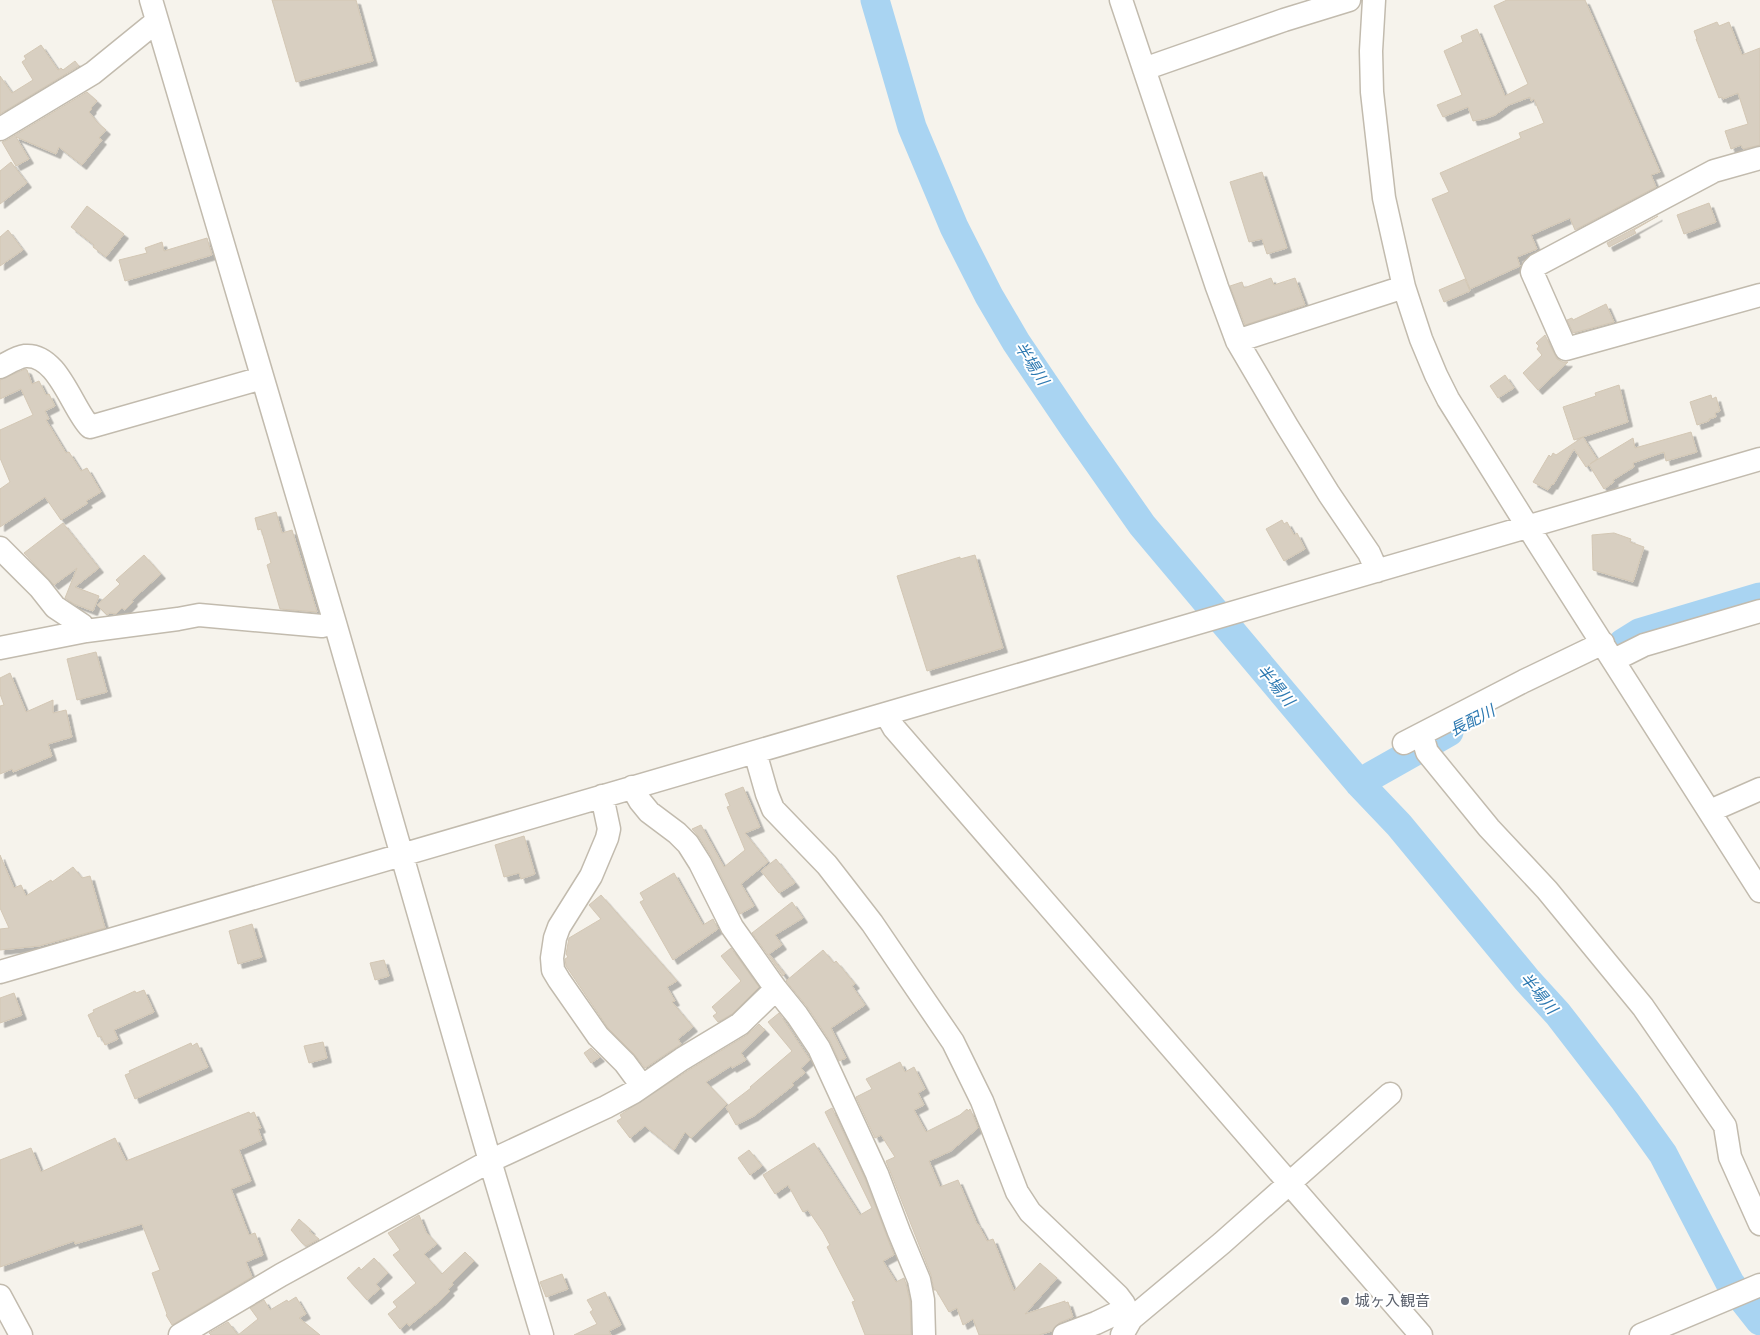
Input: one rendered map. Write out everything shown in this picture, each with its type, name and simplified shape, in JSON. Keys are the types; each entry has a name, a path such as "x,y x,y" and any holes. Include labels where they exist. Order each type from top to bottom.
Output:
{"street":[{"path":"1121,0 1236,341 1329,494 1369,553 1377,571"},
{"path":"1144,69 1284,20 1349,0"},
{"path":"1374,0 1371,72 1374,126 1384,198 1404,287 1421,339 1436,375 1448,399 1528,527 1760,891"},
{"path":"3,122 93,73 154,10 542,1335"},
{"path":"1760,158 1714,171 1537,265 1533,268 1532,272 1566,349 1760,295"},
{"path":"1236,341 1404,287"},
{"path":"0,367 23,356 32,356 41,360 58,376 83,420 90,427 262,378"},
{"path":"0,972 1760,459"},
{"path":"0,548 40,588 55,607 82,625 86,631"},
{"path":"1760,611 1644,645 1609,652 1524,681 1419,742 1488,828 1547,890 1643,1007 1725,1126 1730,1157 1760,1224"},
{"path":"0,648 86,631 178,619 199,614 322,626 335,623"},
{"path":"886,714 894,728 1421,1335"},
{"path":"754,752 773,809 826,864 866,916 953,1042 982,1101 1017,1192 1025,1206 1118,1296 1124,1304 1125,1322"},
{"path":"632,788 649,812 677,833 688,844 700,863 732,927 819,1048 878,1174 919,1280 923,1300 924,1335"},
{"path":"1710,811 1760,789"},
{"path":"602,796 609,829 607,838 590,876 559,926 552,958 553,970 558,980 598,1036 625,1063 642,1086"},
{"path":"180,1335 281,1275 490,1161 606,1107 740,1024 776,990"},
{"path":"1125,1322 1222,1243 1390,1094"},
{"path":"1641,1335 1760,1285"},
{"path":"0,1296 21,1335"},
{"path":"1064,1335 1117,1313 1125,1322"}],"building":[{"path":"272,0 356,0 373,61 296,82"},
{"path":"1507,0 1585,0 1660,172 1651,175 1656,187 1575,230 1570,218 1531,235 1537,249 1517,257 1520,266 1470,289 1432,199 1449,192 1440,173 1521,138 1519,133 1544,123 1534,99 1531,101 1530,97 1509,105 1495,115 1473,121 1468,107 1443,117 1437,105 1462,95 1444,51 1463,42 1461,36 1477,29 1505,96 1528,84 1494,6"},
{"path":"1717,22 1719,26 1729,22 1742,55 1760,48 1760,145 1743,149 1741,145 1731,149 1725,131 1748,124 1738,93 1723,99 1722,97 1719,98 1694,31"},
{"path":"41,45 58,70 61,68 63,70 75,61 79,66 0,114 0,76 12,93 33,80 22,62 26,59 24,56"},
{"path":"87,92 97,101 89,112 106,130 99,138 102,140 82,165 59,147 56,154 16,137 29,159 16,166 2,142"},
{"path":"11,162 27,183 0,204 0,171"},
{"path":"1262,172 1287,248 1267,254 1262,239 1249,242 1230,182"},
{"path":"1709,203 1716,222 1684,234 1677,215"},
{"path":"87,206 124,234 106,257 71,227"},
{"path":"1658,216 1634,230 1636,233 1609,247 1607,243"},
{"path":"8,230 23,250 0,266 0,237"},
{"path":"207,238 212,255 125,281 119,260 147,253 145,248 162,242 164,251"},
{"path":"1271,278 1274,285 1295,278 1305,305 1245,325 1230,286 1242,282 1244,288"},
{"path":"1465,279 1470,291 1444,302 1439,290"},
{"path":"1606,304 1614,322 1573,333 1567,320 1572,318 1573,320"},
{"path":"1545,335 1557,359 1568,362 1538,390 1523,373 1542,355 1537,349 1539,346 1536,343"},
{"path":"25,369 32,384 39,381 46,395 49,394 55,406 45,411 49,419 46,420 66,453 69,452 81,471 87,468 101,492 86,501 88,503 61,520 45,497 0,527 0,489 10,482 0,458 0,430 33,415 21,389 0,399 0,380"},
{"path":"1505,375 1514,388 1498,398 1490,386"},
{"path":"1619,385 1628,422 1574,440 1563,407 1596,396 1595,393"},
{"path":"1711,395 1712,399 1716,397 1720,411 1715,413 1716,417 1697,425 1690,402"},
{"path":"1691,432 1697,452 1666,461 1664,452 1633,463 1634,467 1613,480 1614,482 1604,489 1589,465 1586,467 1574,449 1553,485 1548,490 1533,482 1549,455 1551,457 1553,453 1556,455 1583,437 1597,459 1590,464 1633,438 1635,448"},
{"path":"276,512 282,533 292,530 317,612 280,609 267,565 271,563 261,529 258,530 255,518"},
{"path":"1282,520 1284,524 1287,522 1294,535 1297,533 1305,549 1284,561 1266,529"},
{"path":"63,523 99,568 75,587 99,596 93,611 74,604 65,598 77,568 54,585 24,553"},
{"path":"1614,533 1631,539 1630,542 1644,547 1633,582 1593,570 1592,535"},
{"path":"144,555 161,574 132,600 133,602 125,610 122,608 116,614 110,613 107,615 97,605 120,584 116,580"},
{"path":"975,555 1003,648 927,671 897,576 960,557 960,559"},
{"path":"96,652 107,692 77,700 67,659"},
{"path":"10,673 26,712 53,700 53,713 66,710 72,737 48,744 52,756 13,772 12,769 0,774 0,706 4,705 0,694 0,678"},
{"path":"743,787 760,827 745,833 768,862 741,884 754,906 740,914 711,856 692,829 701,825 724,867 745,850 727,807 730,806 725,794"},
{"path":"524,836 535,874 521,879 519,873 504,877 495,845"},
{"path":"0,855 14,888 21,885 26,896 51,880 52,882 73,867 82,878 90,876 105,928 39,946 0,950 0,929 9,928 0,908"},
{"path":"776,859 795,883 779,893 761,871"},
{"path":"674,873 703,925 713,919 718,929 673,960 640,902 644,900 640,893"},
{"path":"601,895 677,981 667,987 675,1001 672,1002 693,1027 678,1039 681,1044 645,1068 608,1028 566,966 565,959 568,957 566,954 569,938 601,919 589,905"},
{"path":"792,902 803,918 775,935 782,945 769,954 785,974 783,976 752,933"},
{"path":"252,924 262,957 238,964 229,931"},
{"path":"731,948 759,987 732,1014 718,1022 713,1016 717,1013 712,1007 741,981 721,956"},
{"path":"823,950 834,963 836,961 855,984 852,986 865,1005 831,1028 846,1058 839,1061 830,1041 808,1008 786,981"},
{"path":"384,960 389,976 375,980 370,963"},
{"path":"144,990 154,1012 114,1030 118,1039 105,1045 101,1036 98,1037 88,1015 94,1012 93,1010 135,991 136,993"},
{"path":"14,993 22,1015 0,1023 0,998"},
{"path":"779,1013 810,1060 801,1068 805,1073 792,1083 794,1085 754,1116 736,1125 726,1107 751,1088 792,1051 768,1022"},
{"path":"759,1024 765,1030 741,1053 746,1060 732,1068 731,1066 706,1082 727,1104 691,1138 685,1132 674,1150 645,1126 630,1138 617,1121 622,1118 620,1115 747,1035"},
{"path":"323,1042 327,1058 309,1063 304,1046"},
{"path":"191,1043 192,1046 197,1043 208,1067 135,1099 125,1075 130,1073 129,1071"},
{"path":"591,1048 600,1057 591,1063 584,1053"},
{"path":"900,1062 905,1072 914,1067 925,1089 918,1093 924,1105 914,1110 926,1132 970,1109 978,1128 951,1151 929,1161 940,1187 958,1180 977,1224 987,1241 993,1239 1014,1291 1040,1263 1057,1278 1025,1314 1065,1301 1065,1303 1068,1302 1073,1317 1059,1323 1052,1331 1039,1335 979,1335 973,1319 963,1325 957,1308 949,1312 936,1290 934,1290 931,1275 886,1161 895,1157 881,1135 875,1138 856,1097 872,1089 866,1079"},
{"path":"832,1108 865,1179 894,1255 883,1261 896,1282 904,1278 910,1301 911,1335 865,1335 852,1302 855,1301 827,1247 830,1245 823,1232 808,1210 803,1212 788,1185 775,1194 763,1175 814,1143 860,1215 872,1208 825,1112"},
{"path":"249,1112 250,1114 254,1112 261,1128 258,1129 262,1140 239,1150 251,1181 231,1189 249,1235 255,1233 263,1255 246,1262 252,1277 172,1325 166,1315 152,1273 160,1270 142,1224 75,1244 74,1241 0,1267 0,1160 31,1148 41,1172 115,1138 126,1161"},
{"path":"749,1150 762,1166 750,1175 738,1158"},
{"path":"419,1215 426,1232 437,1244 424,1254 442,1274 465,1252 474,1261 452,1283 453,1285 448,1289 450,1291 440,1301 409,1326 407,1323 400,1329 388,1314 397,1307 393,1302 416,1283 393,1255 400,1250 388,1233"},
{"path":"299,1219 319,1239 306,1246 302,1243 291,1230"},
{"path":"374,1258 388,1273 376,1284 380,1289 367,1300 347,1278 359,1267 361,1270"},
{"path":"562,1274 568,1289 546,1297 540,1282"},
{"path":"605,1292 621,1325 609,1331 611,1335 574,1335 597,1324 590,1312 593,1310 587,1300"},
{"path":"296,1297 306,1314 299,1318 320,1335 238,1335 258,1319 250,1308 264,1300 270,1310"},
{"path":"228,1322 238,1335 211,1335 209,1333"}],"waterway":[{"name":"半場川","path":"875,0 912,127 954,227 989,296 1016,342 1142,525 1359,783 1399,825 1527,980 1558,1014 1625,1101 1663,1154 1730,1283 1760,1321"},
{"name":"長配川","path":"1623,643 1639,633 1760,597"},
{"name":"長配川","path":"1359,783 1449,732"}],"place":[{"name":"城ヶ入観音","path":"1345,1301"}]}
